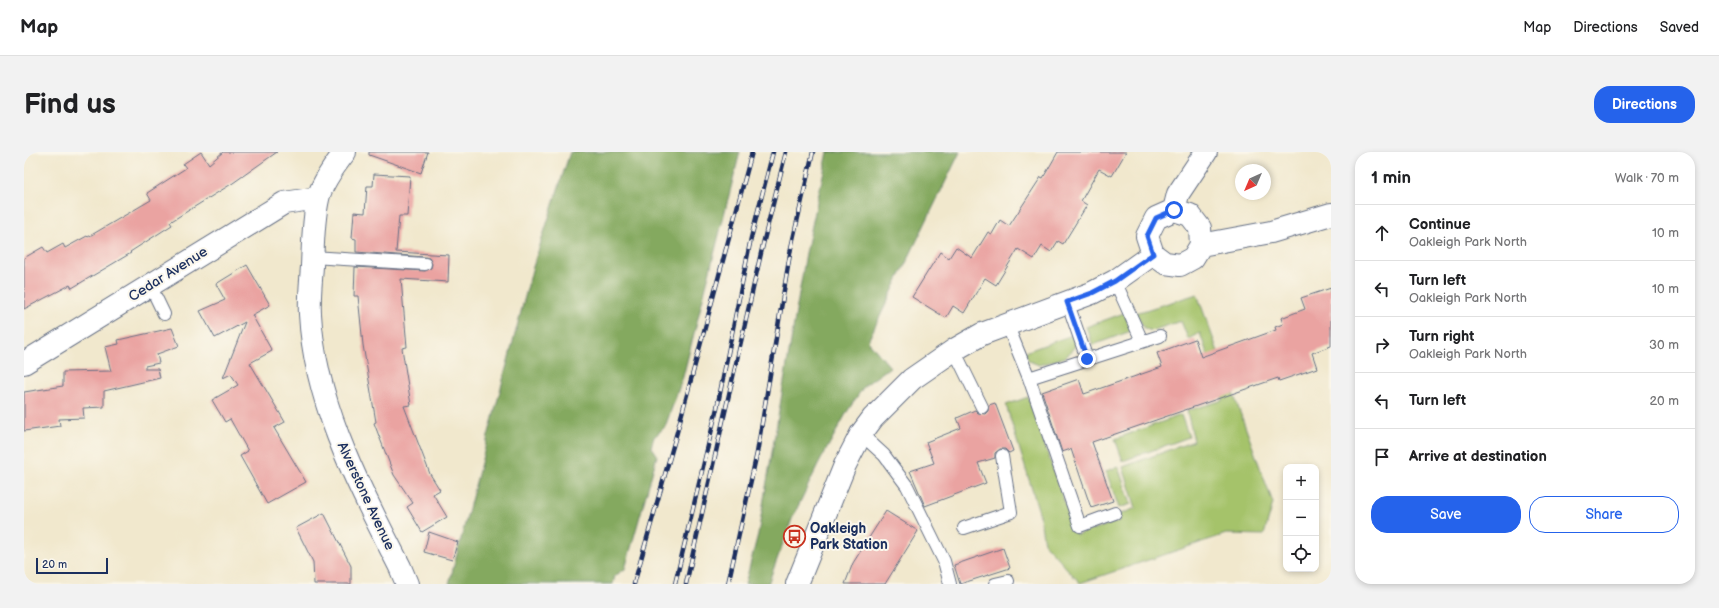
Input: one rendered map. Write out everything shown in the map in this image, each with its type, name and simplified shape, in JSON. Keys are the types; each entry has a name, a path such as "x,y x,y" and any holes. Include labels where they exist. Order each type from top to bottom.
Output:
{"street":[{"name":"Alverstone Avenue","path":"344,152 334,166 318,198 312,257 311,322 314,352 329,411 351,470 400,567 407,584"},
{"path":"1174,210 1178,194 1206,152"},
{"name":"Cedar Avenue","path":"24,363 284,203 318,198"},
{"path":"1174,210 1190,215 1200,228 1201,245 1193,258 1180,265 1165,263 1153,254 1147,236 1156,218 1174,210"},
{"path":"1201,245 1271,232 1331,214"},
{"path":"798,584 845,465 861,434 873,418 912,378 954,350 982,334 1092,293 1115,281 1153,254"}],"lane":[{"path":"312,257 425,264"},
{"path":"1115,281 1142,341"},
{"path":"150,285 164,314"},
{"path":"1067,302 1087,359"},
{"path":"1007,324 1029,378 1080,526 1115,513"},
{"path":"1029,378 1160,336"},
{"path":"954,350 982,407"},
{"path":"861,434 884,455 907,486 944,561 950,584"},
{"path":"964,528 1011,512 1002,456"},
{"path":"995,584 1008,581"}],"green space":[{"path":"570,152 740,152 683,377 665,427 654,437 651,447 657,456 625,569 615,576 613,584 449,584 532,270"},
{"path":"828,152 960,152 868,341 890,367 864,386 847,412 818,465 792,519 768,584 745,584 758,534 806,253"},
{"path":"1197,294 1273,503 1264,535 1226,534 1080,583 1044,543 1039,512 1006,405 1028,397 1076,535 1120,521 1118,515 1136,508 1123,467 1194,441 1187,411 1223,400 1200,333 1188,339 1181,321 1151,331 1144,328 1136,313"},
{"path":"1124,313 1131,331 1093,345 1086,327"},
{"path":"1072,335 1076,345 1066,357 1039,365 1029,361 1025,352"},
{"path":"1181,415 1189,437 1123,461 1115,439"},
{"path":"1118,467 1131,504 1119,508 1106,471"}],"building":[{"path":"201,152 209,164 223,152 277,152 233,183 170,222 172,225 130,252 131,253 72,288 70,285 24,309 24,258 43,247 47,253 63,244 65,248 87,236 88,237 151,200 147,193 186,168 183,164"},
{"path":"369,152 428,152 421,173 369,155"},
{"path":"1058,152 1126,152 1112,176 1099,169 1081,201 1087,205 1063,244 1058,241 1051,252 1042,246 1034,259 1018,249 996,285 985,278 964,313 953,306 946,318 912,297 940,252 949,258 956,247 972,258 988,232 992,234 1000,220 1009,226 1041,177 1043,178"},
{"path":"374,174 410,176 407,216 399,216 396,252 449,255 448,282 401,279 407,347 402,348 411,405 404,406 430,474 440,490 433,494 447,517 422,532 407,507 413,503 394,475 374,423 376,422 363,345 358,296 354,296 355,267 425,271 431,268 432,264 429,258 425,257 356,252 356,239 352,238 354,212 365,213 367,186 373,186"},
{"path":"247,265 270,305 252,315 272,351 250,363 285,422 274,428 306,482 267,504 240,456 248,451 230,419 225,422 212,400 238,385 231,374 223,378 245,322 215,338 200,311 225,300 216,284"},
{"path":"1331,288 1331,346 1312,353 1317,368 1279,381 1278,378 1092,442 1113,501 1091,508 1071,449 1062,452 1042,392 1079,379 1084,394 1162,367 1157,353 1195,339 1201,357 1276,330 1275,327 1283,324 1281,318 1305,309 1301,298"},
{"path":"172,328 179,346 157,354 159,363 145,366 145,369 158,369 160,378 104,391 104,407 83,408 84,418 59,419 60,426 24,431 24,392 63,386 63,372 111,371 105,347 119,344 118,340"},
{"path":"995,403 1013,451 1009,453 1005,449 1000,449 995,453 995,458 978,463 986,483 925,506 910,471 934,463 926,442 961,428 957,418 975,410 978,413 985,414 988,411 989,405"},
{"path":"886,511 918,531 885,584 845,584 853,563"},
{"path":"324,513 351,566 351,584 314,584 313,562 296,528"},
{"path":"429,532 458,542 452,560 424,552"},
{"path":"1003,548 1010,568 960,584 954,565"}],"railway":[{"path":"634,584 677,432 752,152"},
{"path":"675,584 717,408 751,238 773,152"},
{"path":"686,584 764,240 786,152"},
{"path":"728,584 757,453 791,248 813,152"}],"place":[{"name":"Oakleigh Park Station","path":"795,536"}],"route":[{"path":"1087,359 1067,302 1092,293 1115,281 1153,254 1147,236 1156,218 1174,210"}]}
